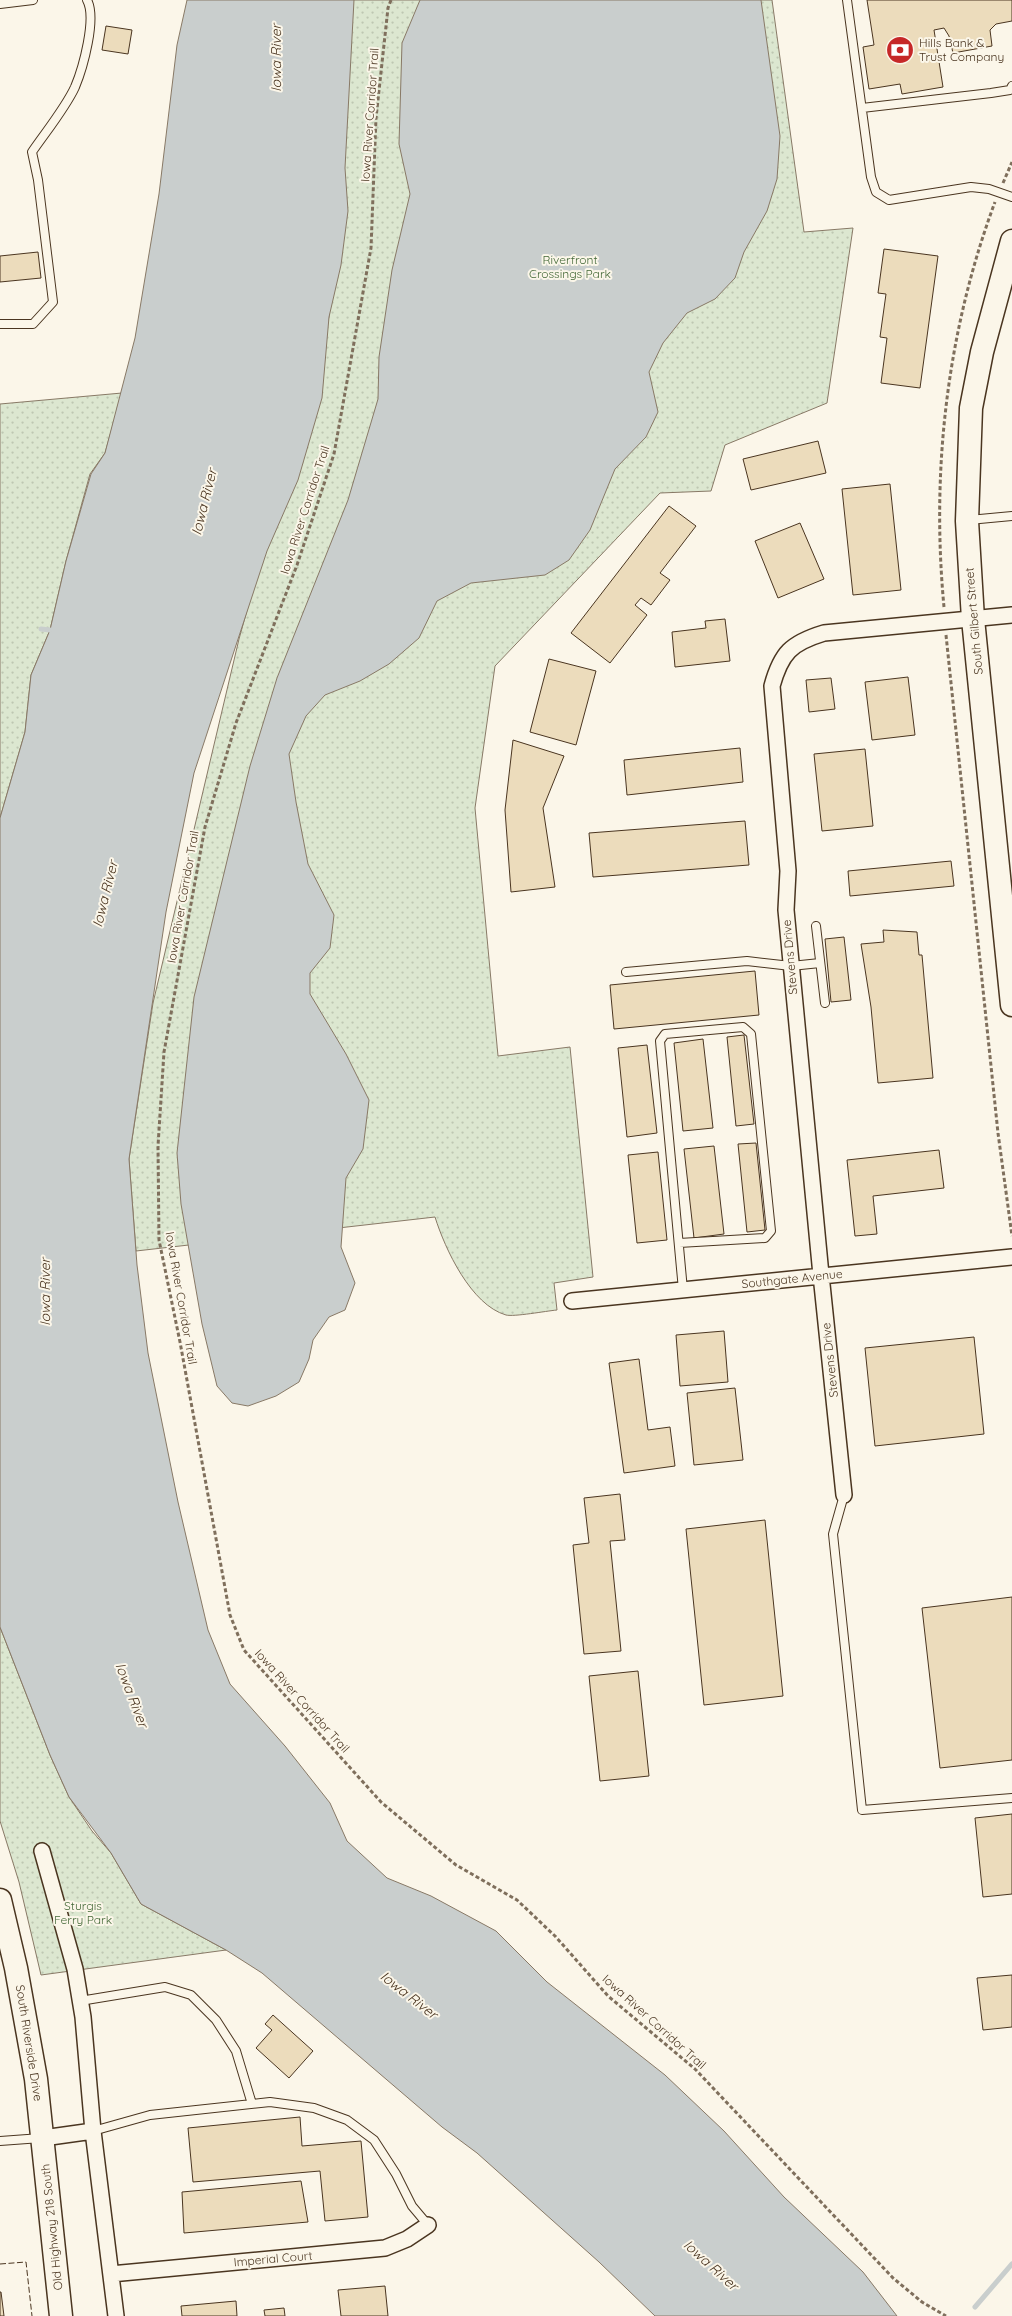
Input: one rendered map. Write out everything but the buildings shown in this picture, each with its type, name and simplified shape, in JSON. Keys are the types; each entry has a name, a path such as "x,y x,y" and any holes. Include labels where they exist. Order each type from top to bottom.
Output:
{"main road":[{"name":"South Gilbert Street","path":"1012,241 982,352 971,408 967,521 973,619 1008,929 1012,997"},
{"name":"South Riverside Drive","path":"0,1900 18,1978 36,2079 43,2138"},
{"name":"Old Highway 218 South","path":"43,2138 61,2316"}],"street":[{"name":"Stevens Drive","path":"844,1495 820,1275 786,910 787,862 772,686 777,667 787,650 803,639 824,633 1012,615"},
{"name":"Southgate Avenue","path":"572,1301 1012,1257"},
{"path":"42,1851 75,1969 116,2316"},
{"path":"43,2138 93,2131"},
{"name":"Imperial Court","path":"111,2274 385,2248 407,2239 428,2225"}],"lane":[{"path":"0,4 33,0"},
{"path":"0,324 33,324 53,302 38,180 32,152 74,87 90,31 90,4 87,0"},
{"path":"847,0 871,177 876,192 889,200 971,187 988,189 1012,198"},
{"path":"862,108 991,93 1010,90 1012,86"},
{"path":"967,521 1012,516"},
{"path":"816,926 825,1003"},
{"path":"626,972 747,961 791,966 820,963"},
{"path":"679,1243 765,1238 771,1230 751,1034 744,1027 665,1034 660,1041 683,1290"},
{"path":"844,1495 834,1534 862,1810 1012,1798"},
{"path":"80,2001 165,1988 191,1995 216,2020 236,2050 252,2104"},
{"path":"93,2131 150,2115 270,2102 314,2108 347,2120 374,2140 396,2174 412,2206 428,2225"},
{"path":"0,2141 43,2138"}],"path":[{"name":"Iowa River Corridor Trail","path":"391,0 388,8 376,118 371,248 334,454 297,565 236,723 205,828 164,1052 158,1146 159,1240 180,1342 230,1616 244,1650 381,1802 456,1865 517,1900 555,1936 608,1996 695,2069 893,2278 922,2302 946,2316"},
{"path":"1004,182 1012,162"}],"green space":[{"name":"Riverfront Crossings Park","path":"353,0 772,0 804,232 853,228 827,403 725,445 711,491 660,493 495,666 475,808 498,1056 570,1047 593,1277 554,1283 557,1310 523,1315 506,1315 493,1309 471,1288 445,1244 435,1217 136,1251 129,1159 153,1003 239,639 329,317"},
{"path":"122,393 105,453 90,474 66,561 50,630 31,675 25,732 0,818 0,404"},
{"name":"Sturgis Ferry Park","path":"0,1627 50,1755 69,1797 92,1831 111,1853 141,1904 226,1950 41,1975 19,1882 0,1821"}],"water":[{"name":"Iowa River","path":"187,0 354,0 345,168 348,211 341,265 329,317 322,398 298,480 267,551 194,773 166,912 129,1159 137,1265 148,1353 178,1502 208,1630 230,1684 285,1746 330,1803 347,1841 387,1878 431,1896 496,1931 547,1982 665,2075 724,2131 784,2197 863,2272 897,2316 655,2316 599,2262 477,2153 442,2127 262,1973 226,1950 141,1904 111,1853 69,1797 50,1755 0,1627 0,818 25,732 31,675 50,630 66,561 91,474 105,453 135,338 159,194 177,45"},
{"path":"420,0 761,0 780,136 777,179 767,211 744,252 735,278 715,299 687,313 663,343 649,372 658,412 646,437 615,469 590,530 569,560 545,575 471,583 437,601 419,638 389,664 360,681 325,695 306,716 289,754 308,864 334,915 330,948 310,973 310,994 346,1054 369,1100 363,1149 346,1178 341,1247 355,1283 345,1310 329,1317 313,1340 309,1359 299,1382 276,1396 248,1406 232,1403 217,1386 202,1324 181,1204 177,1153 194,997 250,766 277,678 348,500 378,399 379,357 392,270 410,194 399,144 402,43"}],"waterway":[{"path":"41,629 50,630"},
{"path":"975,2307 1012,2264"}],"fence":[{"path":"0,2264 26,2262 32,2316"}],"place":[{"name":"Hills Bank & Trust Company","path":"900,50"}]}
